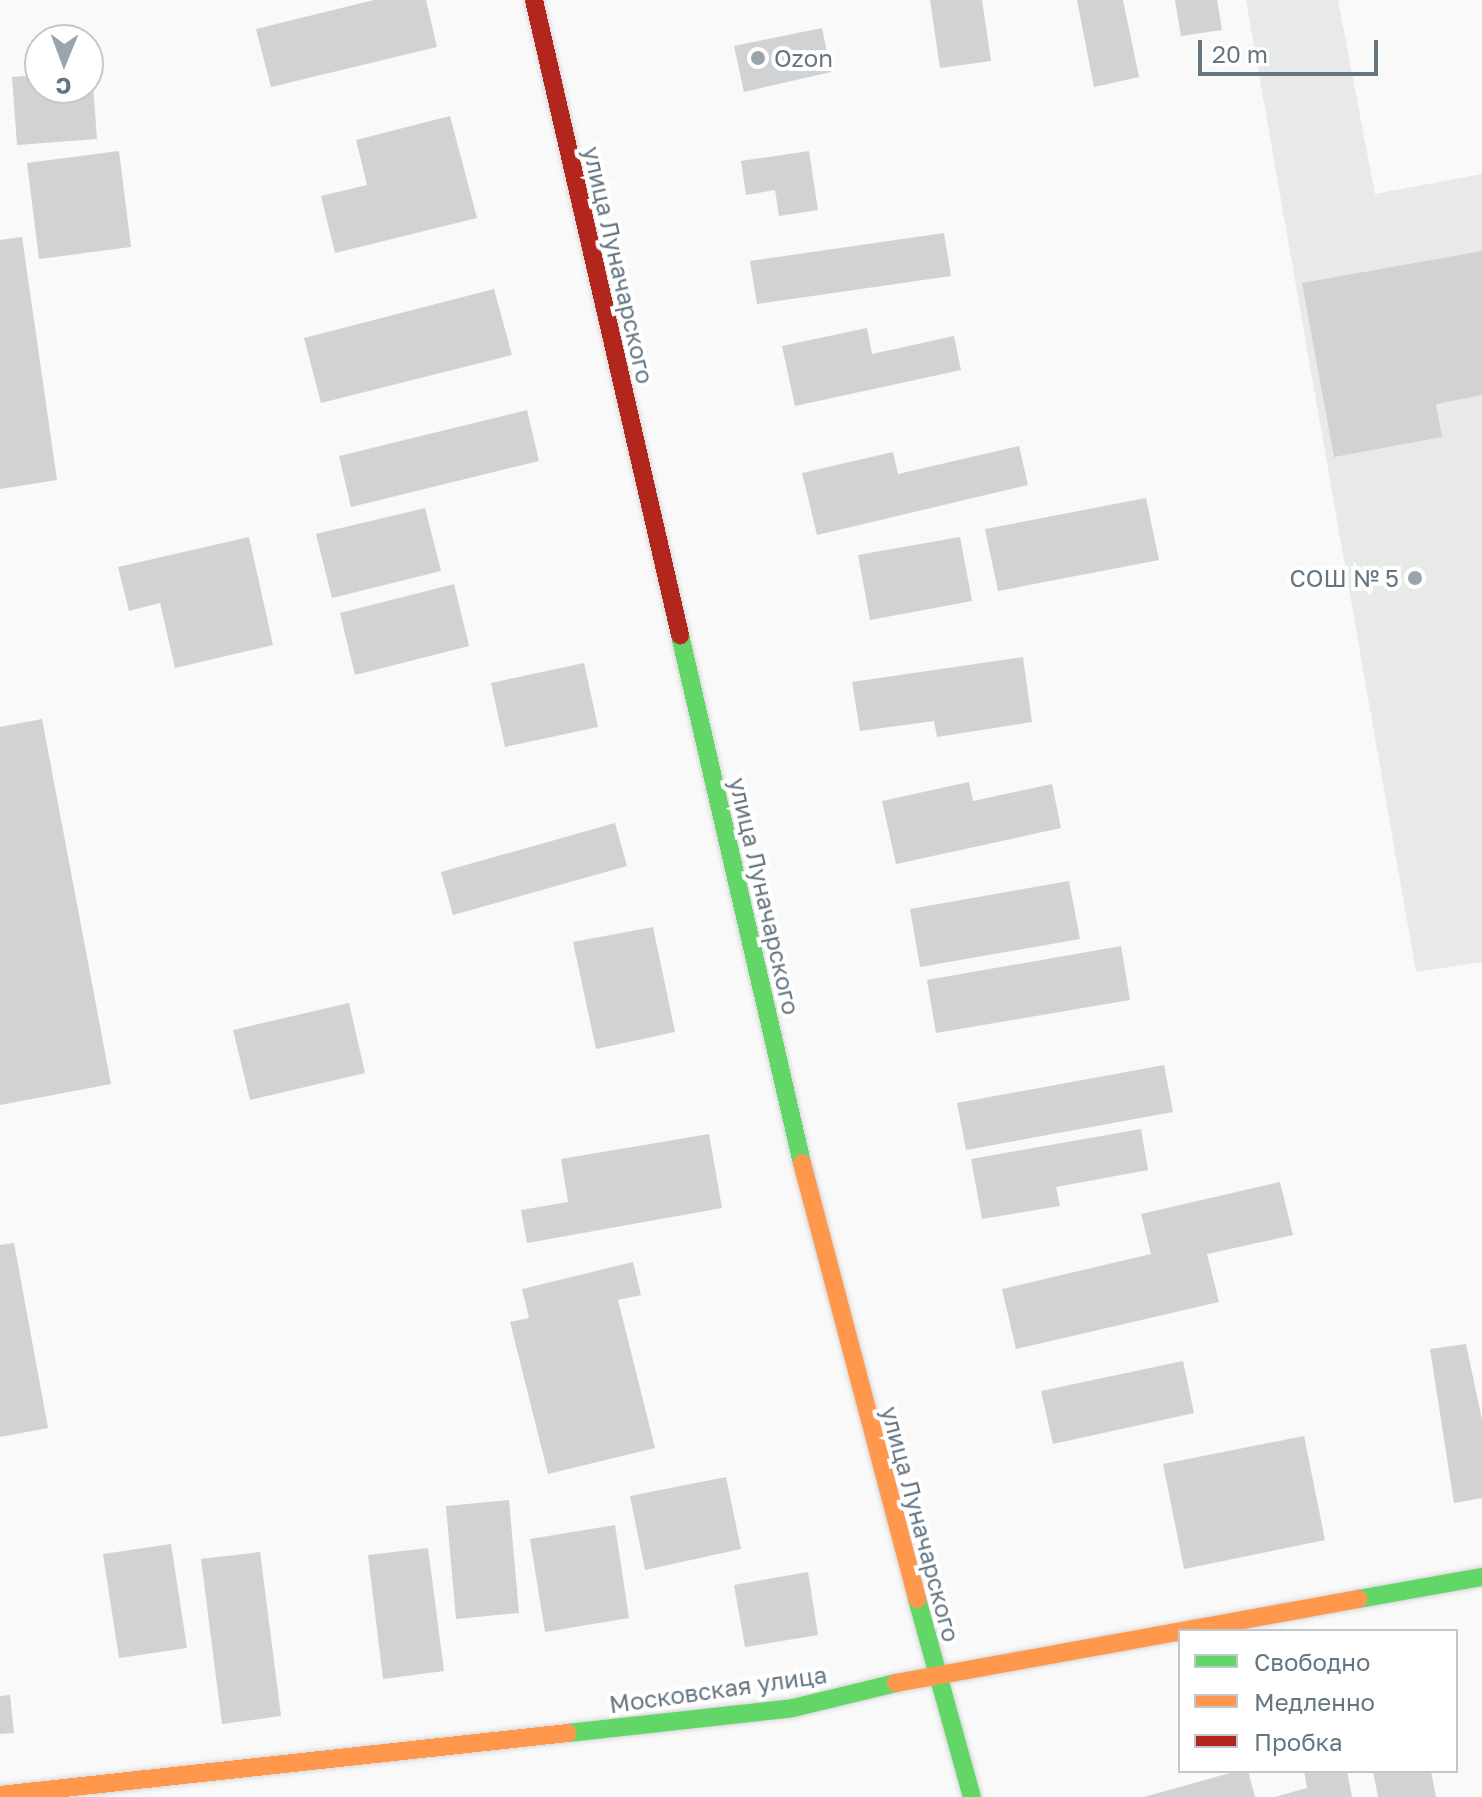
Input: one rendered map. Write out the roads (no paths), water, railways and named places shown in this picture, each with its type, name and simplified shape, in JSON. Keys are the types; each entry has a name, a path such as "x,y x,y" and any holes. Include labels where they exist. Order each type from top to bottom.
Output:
{"street":[{"name":"улица Луначарского","path":"534,0 831,1289 972,1797"},
{"name":"Московская улица","path":"1187,1629 1482,1577"},
{"name":"Московская улица","path":"0,1795 793,1708 937,1673 1178,1631"}],"place":[{"name":"Ozon","path":"758,58"},
{"name":"СОШ № 5","path":"1415,578"}]}
